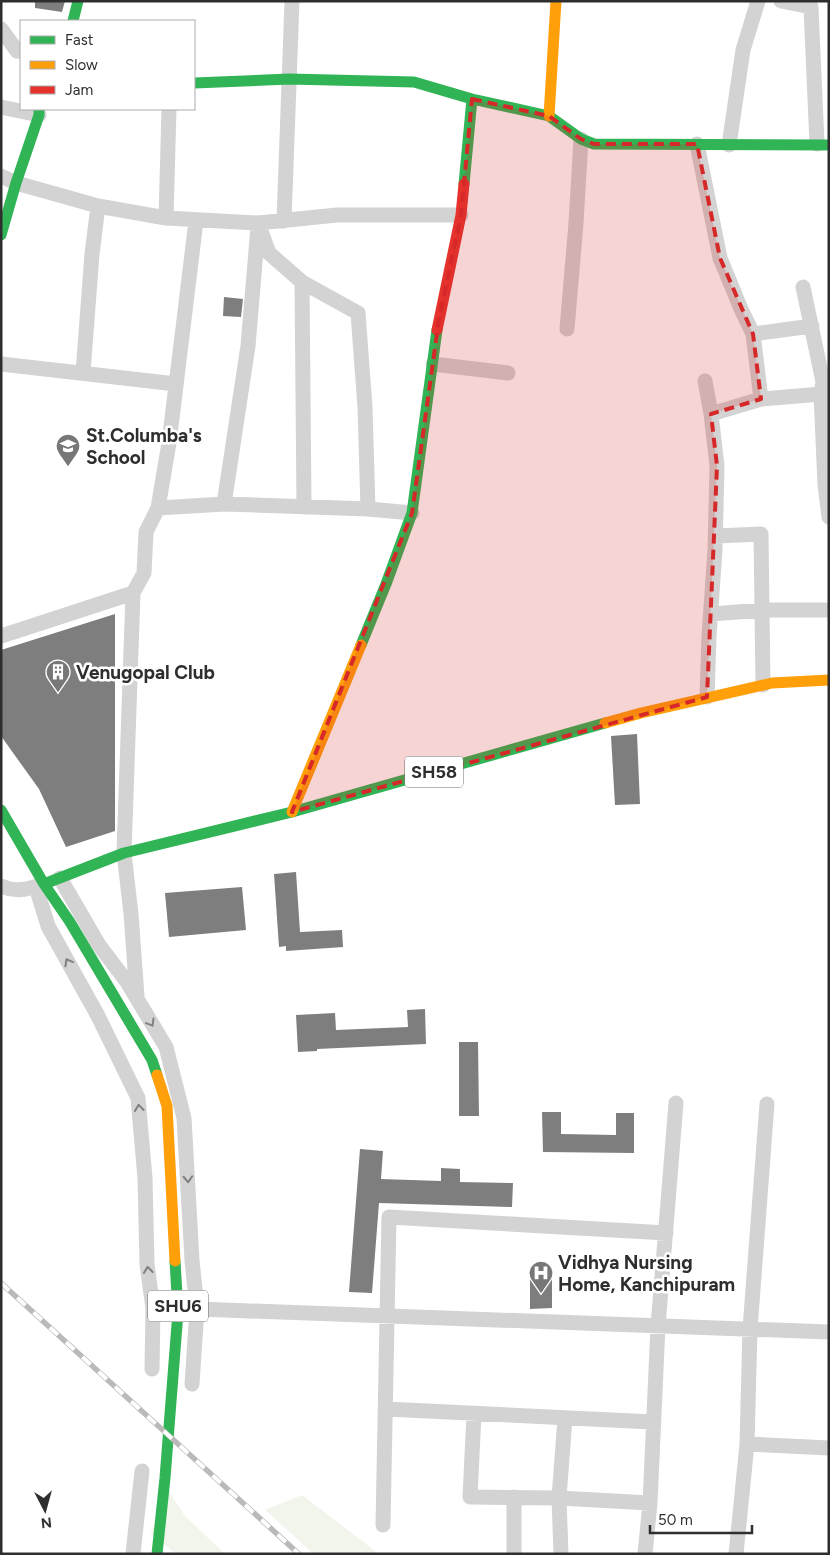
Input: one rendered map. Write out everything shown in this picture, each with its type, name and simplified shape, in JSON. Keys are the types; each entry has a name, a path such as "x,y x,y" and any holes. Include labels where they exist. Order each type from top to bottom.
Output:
{"street":[{"path":"73,20 78,1"},
{"path":"284,221 292,1"},
{"path":"549,116 556,1"},
{"path":"730,145 743,50 758,1"},
{"path":"195,83 290,78 414,82 472,99 549,116 581,139 594,144 823,144 811,7 781,1"},
{"path":"1,29 17,51 20,51"},
{"path":"292,812 386,584 412,513 439,319 461,215 472,99"},
{"path":"1,106 20,109"},
{"path":"1,235 39,112 26,110"},
{"path":"166,218 169,110"},
{"path":"567,329 581,139"},
{"path":"697,144 720,258 753,334 761,399"},
{"path":"1,176 16,183 98,206 166,218 196,221 258,223 337,215 461,215"},
{"path":"83,373 92,254 98,206"},
{"path":"137,998 131,914 124,853 134,593 144,572 146,532 158,508 176,384 196,221"},
{"path":"258,223 269,253 302,282 358,313 365,407 368,509"},
{"path":"224,504 248,346 258,223"},
{"path":"302,282 304,507"},
{"path":"804,287 823,382 821,394 825,485 829,517"},
{"path":"753,334 812,326"},
{"path":"1,364 176,384"},
{"path":"433,364 508,373"},
{"path":"705,381 717,466 716,536 707,697"},
{"path":"711,414 761,399 821,394"},
{"path":"158,508 224,504 368,509 412,513"},
{"path":"716,536 761,534 763,685"},
{"path":"1,636 134,593"},
{"path":"711,614 763,610 829,610"},
{"name":"SH58","path":"40,885 124,853 292,812 641,713 772,683 829,680"},
{"name":"SHU6","path":"1,810 40,885 70,922 152,1060 167,1106 178,1312 157,1554"},
{"path":"60,878 99,944 127,982 166,1047 184,1118 192,1260 197,1309 192,1384"},
{"path":"1,886 10,890 23,891 40,885 48,926 98,1016 138,1098 145,1178 147,1264 153,1309 152,1369"},
{"path":"645,1554 650,1503 658,1326 676,1103"},
{"path":"736,1554 747,1444 750,1329 767,1104"},
{"path":"383,1524 386,1317 390,1216 666,1233"},
{"path":"153,1309 829,1332"},
{"path":"386,1409 653,1422"},
{"path":"474,1414 470,1497 559,1498 650,1503"},
{"path":"561,1554 559,1498 565,1418"},
{"path":"747,1444 829,1448"},
{"path":"133,1554 142,1471"},
{"path":"514,1497 514,1554"}],"highlighted area":[{"path":"472,99 549,116 581,139 594,144 697,144 720,258 753,334 761,399 711,414 717,466 707,697 292,812 412,513 439,319 461,215"}],"shaded area":[{"path":"167,1489 185,1516 225,1554 176,1554 151,1534"},
{"path":"302,1495 379,1554 314,1554 265,1510"}],"building":[{"path":"35,1 65,1 62,12 35,8"},
{"path":"224,297 243,299 241,317 223,316"},
{"name":"Venugopal Club","path":"115,614 115,831 66,847 39,789 1,736 1,650"},
{"path":"637,734 640,804 615,805 611,736"},
{"path":"296,872 300,932 342,930 343,947 286,951 286,946 279,947 274,874"},
{"path":"242,887 246,930 169,937 165,893"},
{"path":"425,1009 426,1044 317,1049 317,1051 298,1052 296,1015 335,1013 336,1030 408,1027 407,1010"},
{"path":"459,1042 478,1042 479,1116 459,1116"},
{"path":"542,1112 561,1112 561,1134 616,1135 616,1113 634,1113 634,1153 543,1152"},
{"path":"360,1149 383,1151 381,1179 441,1181 441,1168 460,1169 460,1182 513,1183 512,1207 379,1203 372,1293 349,1292"},
{"path":"530,1279 552,1279 552,1308 530,1309"}],"railway":[{"path":"1,1283 299,1554"}],"traffic: fast":[{"path":"73,20 78,1"},
{"path":"195,83 289,79 414,82 472,99 549,116 581,139 594,144 829,145"},
{"path":"464,184 472,99"},
{"path":"1,235 39,110"},
{"path":"361,645 412,513 437,330"},
{"path":"44,884 124,853 292,812 605,723"},
{"path":"1,810 152,1060 157,1075"},
{"path":"157,1554 178,1312 175,1261"}],"traffic: slow":[{"path":"549,116 556,1"},
{"path":"292,812 361,645"},
{"path":"605,723 772,683 829,680"},
{"path":"157,1075 167,1106 175,1261"}],"traffic: jam":[{"path":"437,330 461,215 464,184"}],"place":[{"name":"St.Columba's School","path":"68,467"},
{"name":"Venugopal Club","path":"58,693"},
{"name":"Vidhya Nursing Home, Kanchipuram","path":"541,1294"}]}
